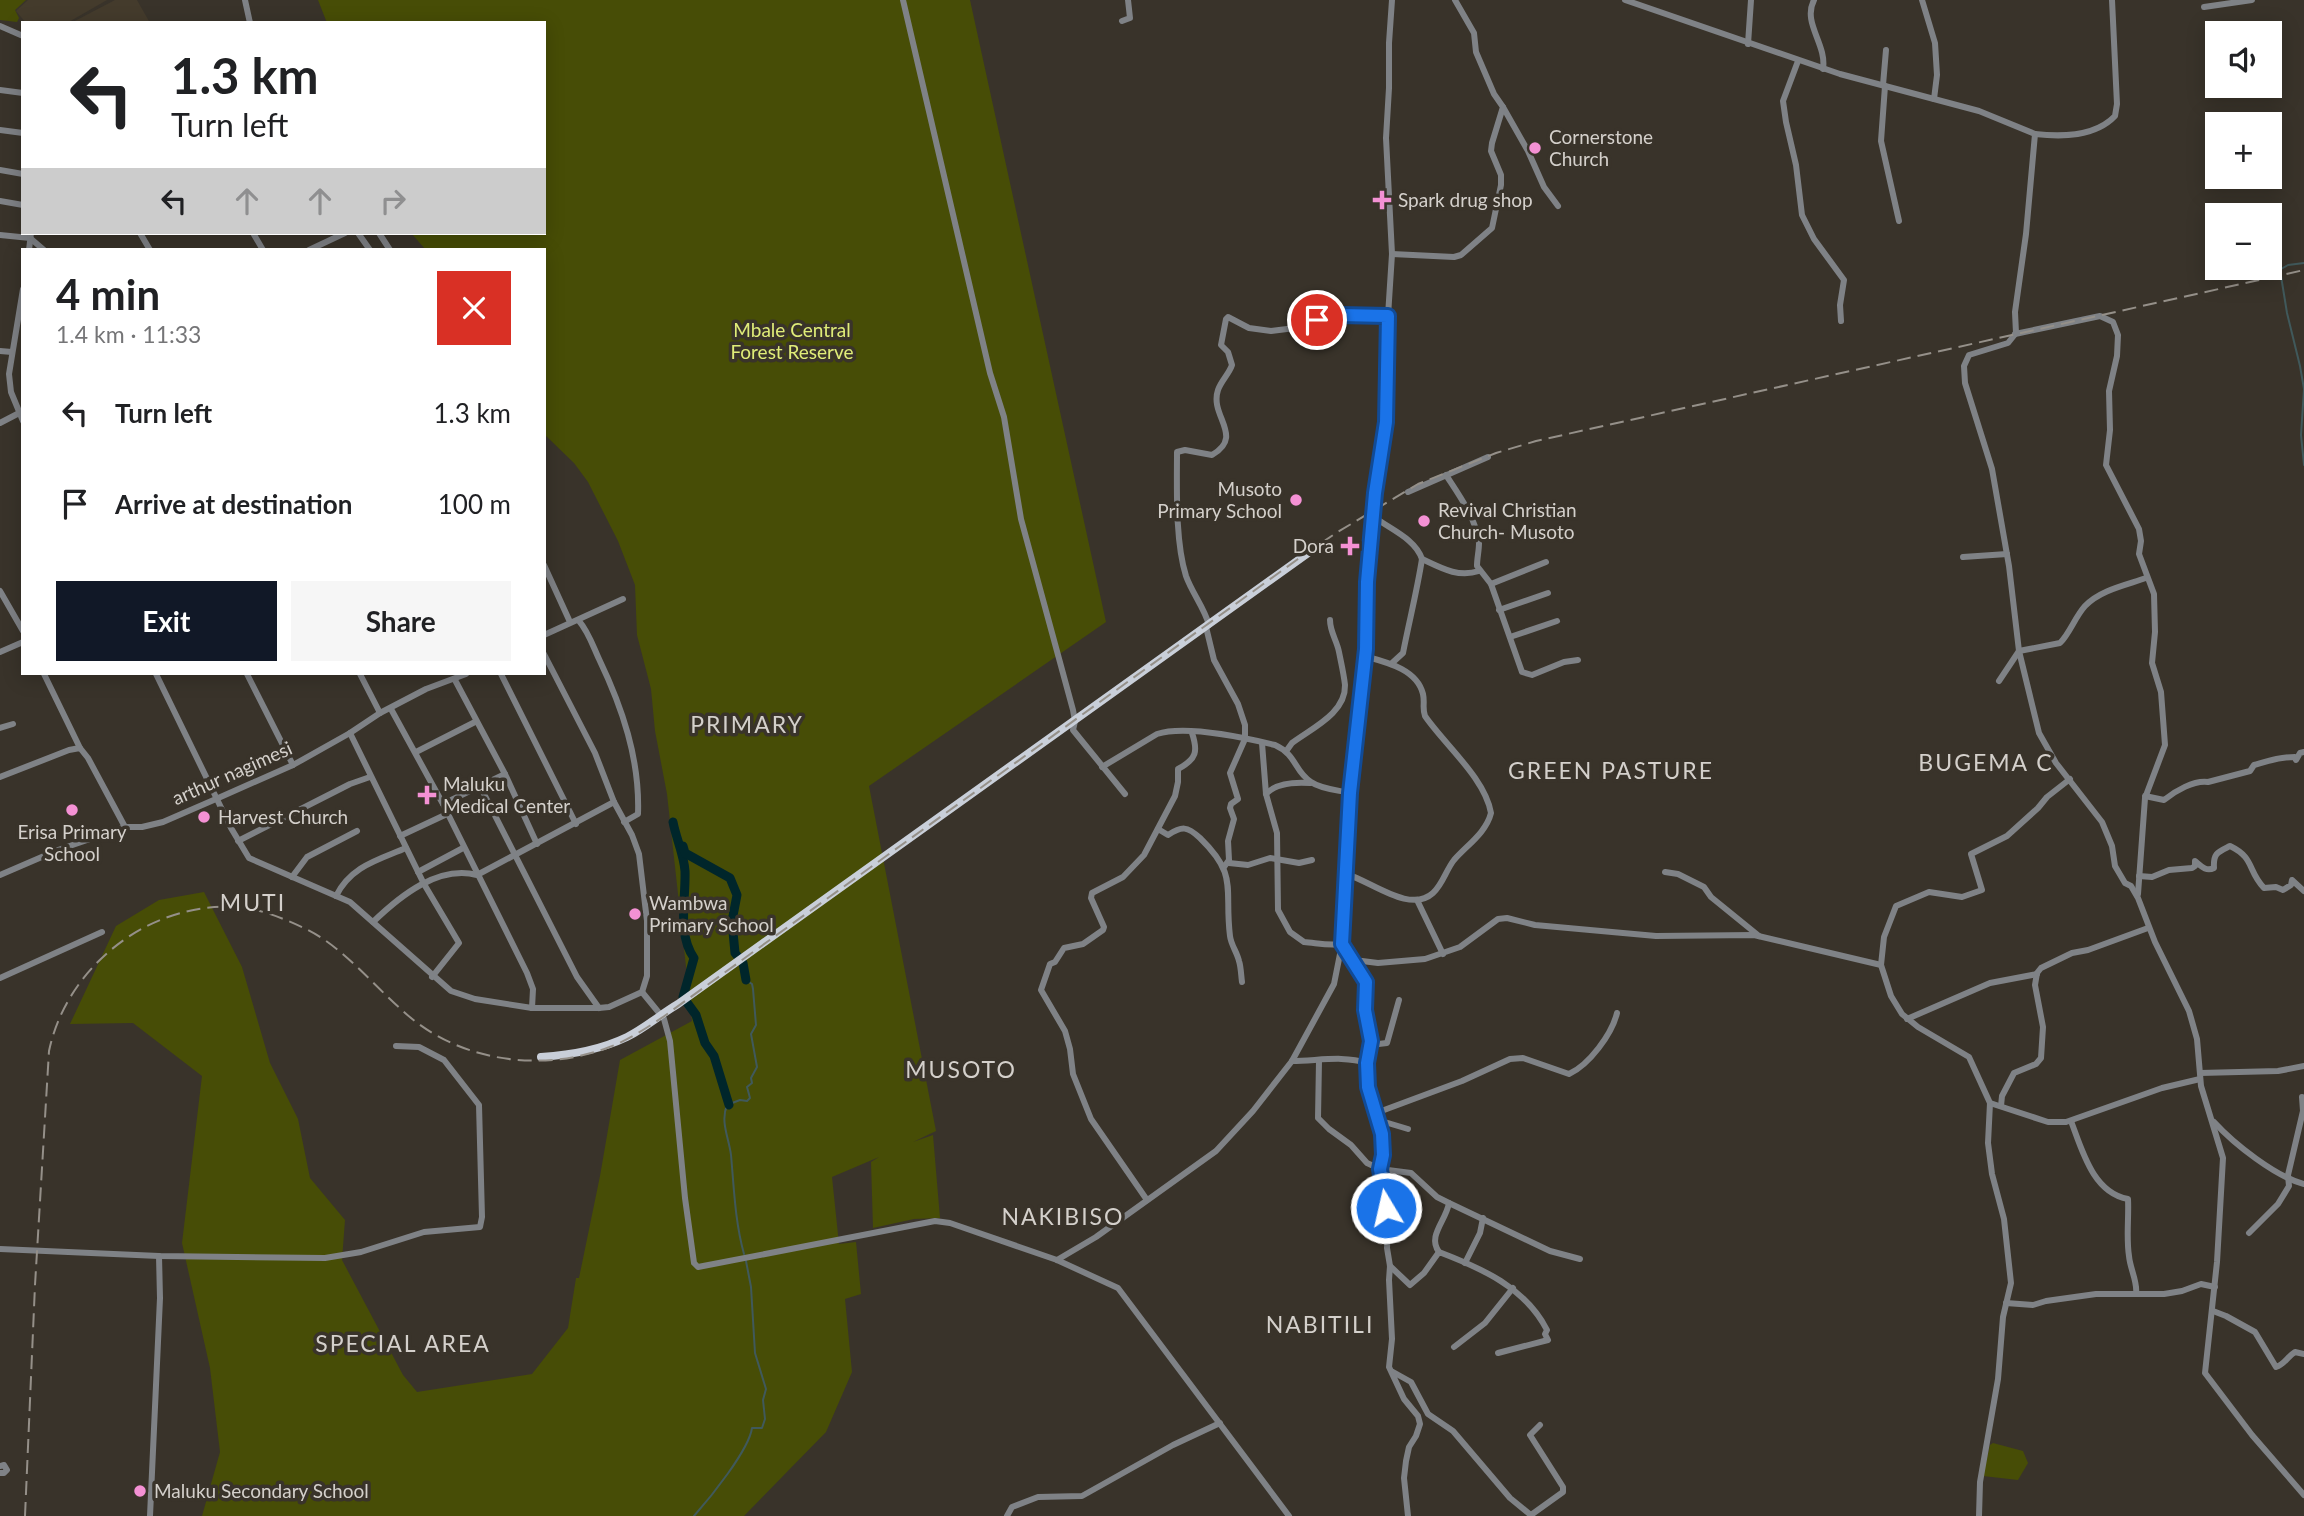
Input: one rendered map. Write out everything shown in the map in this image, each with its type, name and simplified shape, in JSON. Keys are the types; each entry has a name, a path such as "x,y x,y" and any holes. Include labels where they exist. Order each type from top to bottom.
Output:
{"main road":[{"path":"541,1057 567,1056 601,1048 628,1036 736,963 1311,551"}],"street":[{"path":"245,0 250,21"},
{"path":"903,0 990,373 1004,417 1021,519 1051,621 1075,721 1073,730 1125,794"},
{"path":"1122,21 1130,18 1128,0"},
{"path":"1057,1260 1096,1237 1216,1151 1233,1135 1292,1060 1334,984 1342,944 1350,793 1359,723 1373,516 1386,422 1392,254 1386,138 1392,0"},
{"path":"1455,0 1474,33 1476,52 1494,94 1528,151 1544,187 1558,206"},
{"path":"1625,0 1798,61 1979,111 2035,134 2080,134 2103,125 2115,116 2117,104 2112,0"},
{"path":"1748,44 1751,0"},
{"path":"1814,0 1809,14 1819,41 1824,69"},
{"path":"1922,0 1935,43 1937,75 1934,99"},
{"path":"2204,7 2252,0"},
{"path":"0,26 21,35"},
{"path":"1886,50 1881,141 1899,220"},
{"path":"1798,61 1783,101 1786,122 1804,222 1844,280 1840,321"},
{"path":"0,90 21,93"},
{"path":"1392,254 1454,257 1461,255 1492,228 1501,175 1491,151 1503,107"},
{"path":"0,130 21,133"},
{"path":"2035,134 2015,334 2008,343 1969,355 1964,366 1965,383 1992,469 2020,651 2039,733 2046,748 2099,816 2107,833 2118,872 2138,898 2148,928 2189,1011 2197,1039 2200,1076 2220,1144 2223,1169 2213,1311 2206,1362 2207,1377 2252,1435 2304,1494"},
{"path":"0,170 21,174"},
{"path":"0,201 21,205"},
{"path":"0,235 31,236"},
{"path":"313,248 341,235"},
{"path":"0,423 21,412 9,382 21,300"},
{"path":"1242,982 1239,960 1231,944 1226,865 1229,832 1234,819 1230,808 1238,799 1230,773 1245,739 1241,712 1214,660 1207,615 1190,587 1182,557 1177,452 1185,450 1212,455 1221,448 1227,438 1227,431 1217,414 1216,405 1218,390 1232,365 1228,352 1221,345 1228,317 1259,331 1271,331 1303,327 1327,316 1388,316"},
{"path":"2015,334 2105,317 2114,324 2119,335 2109,391 2110,430 2106,465 2139,529 2139,554 2154,594 2155,632 2152,663 2161,692 2165,745 2145,796 2138,898"},
{"path":"0,351 12,352"},
{"path":"1408,492 1488,457"},
{"path":"1446,475 1475,527 1479,547 1479,571 1491,584 1522,672 1528,676 1563,662 1578,660"},
{"path":"1373,516 1411,542 1422,559 1412,620 1405,634 1403,653 1391,664"},
{"path":"1963,557 2007,554"},
{"path":"1422,559 1458,574 1467,575 1479,571"},
{"path":"1491,584 1546,562"},
{"path":"546,569 570,622"},
{"path":"1999,681 2020,651 2060,643 2091,601 2112,589 2146,578"},
{"path":"0,591 21,628"},
{"path":"1499,610 1548,593"},
{"path":"546,634 623,599"},
{"path":"1287,750 1292,743 1341,705 1345,685 1330,620"},
{"path":"579,621 612,685 629,732 638,805 636,816 624,822"},
{"path":"1510,637 1557,621"},
{"path":"0,652 21,643"},
{"path":"1346,874 1394,895 1417,900 1432,894 1447,869 1483,831 1491,813 1486,799 1461,759 1425,716 1422,708 1424,697 1419,684 1391,664 1364,656"},
{"path":"156,675 216,799 249,858 350,902 451,991 532,1008 599,1009 610,1007 642,992 647,976 646,902 639,854 614,802 595,753 546,658"},
{"path":"44,675 80,748 125,827"},
{"path":"248,675 293,765"},
{"path":"361,675 380,713"},
{"name":"arthur nagimesi","path":"0,875 58,850 125,827 142,827 163,822 293,765 380,713 426,689 464,675"},
{"path":"502,675 576,824"},
{"path":"454,680 505,775 537,844"},
{"path":"391,709 443,804 527,973 533,989 532,1008"},
{"path":"416,752 475,722"},
{"path":"0,728 13,724"},
{"path":"1102,767 1157,734 1174,730 1275,745 1287,750 1312,783"},
{"path":"350,733 424,884 459,943 432,977"},
{"path":"1147,1200 1091,1119 1073,1074 1065,1031 1041,990 1050,964 1063,948 1083,944 1103,930 1091,898 1092,893 1131,870 1144,855 1175,796 1178,769 1196,754 1192,733"},
{"path":"1262,743 1266,794 1277,833 1278,910 1290,932 1307,943 1327,946 1342,944"},
{"path":"0,777 80,748"},
{"path":"2145,796 2164,800 2174,792 2203,781 2250,771 2254,765 2278,758 2295,757 2296,760 2300,753 2304,752"},
{"path":"443,804 505,775"},
{"path":"238,841 350,784 370,777"},
{"path":"1979,1516 1980,1482 2011,1283 2004,1219 1992,1174 1988,1143 1990,1103 1969,1057 1907,1019 1891,996 1881,965 1884,937 1896,906 1929,892 1962,897 1982,890 1971,854 2007,836 2070,779"},
{"path":"1266,794 1272,788 1282,785 1312,783 1350,793"},
{"path":"480,786 577,977 599,1009"},
{"path":"373,922 398,900 424,884 450,873 462,871 477,875 614,802"},
{"path":"400,836 447,814"},
{"path":"1158,829 1168,835 1177,828 1187,827 1226,865 1248,865 1270,858 1299,863 1311,860"},
{"path":"292,877 312,853 357,831"},
{"path":"2139,876 2151,877 2169,870 2192,868 2195,861 2210,870 2214,868 2218,850 2230,846 2245,854 2256,878 2264,888 2276,887 2283,890 2291,885 2292,880 2304,891"},
{"path":"336,895 343,881 356,871 406,848"},
{"path":"418,872 463,848"},
{"path":"1665,872 1678,874 1704,887 1711,897 1761,937"},
{"path":"1417,900 1443,954"},
{"path":"1354,960 1372,964 1402,962 1443,954 1467,943 1498,919 1507,918 1535,925 1656,936 1761,937 1881,965"},
{"path":"2001,1107 2002,1096 2014,1073 2036,1064 2040,1058 2043,1027 2035,985 2041,968 2072,953 2088,950 2148,928"},
{"path":"0,978 102,932"},
{"path":"1342,944 1366,982 1365,1010 1370,1045 1367,1063 1368,1087 1377,1116 1383,1155 1380,1169 1388,1227 1392,1339 1389,1362 1404,1399 1418,1416 1420,1424 1409,1447 1406,1461 1404,1478 1408,1516"},
{"path":"1907,1019 1990,983 2037,975"},
{"path":"642,992 661,1014 670,1041 694,1263 698,1266 935,1221 950,1223 1057,1260 1118,1288 1289,1516"},
{"path":"1370,1045 1387,1043 1399,1000"},
{"path":"1377,1116 1510,1059 1523,1058 1569,1074 1579,1069 1609,1035 1614,1028 1617,1013"},
{"path":"0,1249 159,1256 325,1258 361,1252 424,1232 480,1227 479,1105 444,1060 419,1047 396,1046"},
{"path":"1292,1060 1328,1059 1367,1063"},
{"path":"1319,1061 1318,1118 1351,1145 1367,1163 1380,1169 1411,1173 1449,1203 1550,1251 1580,1259"},
{"path":"1990,1103 2048,1122 2071,1121 2200,1076 2304,1066"},
{"path":"2249,1233 2281,1200 2289,1186 2288,1175 2303,1111 2302,1097"},
{"path":"1377,1116 1408,1129"},
{"path":"2071,1121 2088,1167 2113,1195 2128,1199 2127,1244 2136,1294"},
{"path":"2213,1121 2232,1142 2290,1180 2304,1184"},
{"path":"2223,1169 2232,1168"},
{"path":"1449,1203 1444,1221 1434,1237 1434,1245 1439,1252 1489,1273 1513,1288 1542,1320 1547,1330 1545,1334 1548,1340 1498,1353"},
{"path":"1465,1263 1480,1233 1483,1218"},
{"path":"1390,1266 1410,1285 1424,1273 1439,1252"},
{"path":"150,1516 159,1256"},
{"path":"2006,1303 2033,1305 2081,1295 2182,1292 2201,1284 2215,1287"},
{"path":"1454,1347 1485,1323 1513,1288"},
{"path":"2213,1311 2255,1332 2276,1367 2295,1352 2304,1354"},
{"path":"1391,1371 1410,1382 1428,1414 1453,1431 1510,1498 1532,1516 1563,1492 1563,1487 1530,1435 1539,1425"},
{"path":"1007,1516 1012,1507 1038,1497 1082,1496 1173,1445 1220,1423"},
{"path":"0,1466 4,1465 7,1470 0,1473"}],"shaded area":[{"path":"28,0 107,0 70,21 24,21 16,11"},
{"path":"115,0 137,0 149,21 75,21"}],"green space":[{"path":"0,0 26,0 15,10 19,18 17,22 0,20"},
{"name":"Mbale Central Forest Reserve","path":"318,0 970,0 1106,622 869,786 936,1131 913,1142 933,1135 940,1218 914,1219 873,1228 871,1162 879,1157 832,1177 839,1244 856,1242 861,1294 845,1299 852,1372 826,1432 744,1516 202,1516 220,1452 210,1368 182,1243 202,1076 133,1023 70,1024 116,926 159,900 204,892 242,967 270,1063 298,1119 310,1178 345,1220 342,1260 403,1375 417,1392 532,1374 568,1328 576,1278 579,1278 600,1176 620,1060 692,1021 667,794 655,731 651,689 637,635 635,585 618,541 588,482 574,463 546,436 546,248 424,248 413,235 546,235 546,21 326,21"},
{"path":"1993,1443 2023,1451 2028,1463 2018,1480 1983,1476 1990,1445"}],"waterway":[{"path":"2282,268 2304,263"},
{"path":"2282,280 2304,389 2301,435 2304,465"},
{"path":"673,822 685,871 684,928 694,958 683,997 696,1015 705,1043 714,1056 729,1105"},
{"path":"683,846 685,853 730,878 737,895 732,921 735,953 743,963 746,980"},
{"path":"744,1254 724,1118 727,1105 750,1098 747,1087 752,1083 751,1078 757,1067 751,1034 756,1025 753,989 752,984 746,980"},
{"path":"694,1516 737,1461 752,1428 762,1428 765,1419 763,1400 766,1389 755,1353 751,1287 746,1261"}],"railway":[{"path":"25,1516 49,1051 59,1019 75,990 95,965 120,943 148,925 179,913 211,907 261,911 320,937 345,956 403,1011 424,1028 448,1041 500,1058 554,1060 581,1056 629,1038 663,1017 1298,559 1418,484 1496,453 1536,441 2304,270"}],"place":[{"name":"Cornerstone Church","path":"1535,148"},
{"name":"Spark drug shop","path":"1382,200"},
{"name":"Musoto Primary School","path":"1296,500"},
{"name":"Revival Christian Church- Musoto","path":"1424,521"},
{"name":"Dora","path":"1350,546"},
{"name":"Maluku Medical Center","path":"427,795"},
{"name":"Erisa Primary School","path":"72,810"},
{"name":"Harvest Church","path":"204,817"},
{"name":"Wambwa Primary School","path":"635,914"},
{"name":"Maluku Secondary School","path":"140,1491"}],"district":[{"name":"PRIMARY","path":"747,725"},
{"name":"BUGEMA C","path":"1986,763"},
{"name":"GREEN PASTURE","path":"1611,771"},
{"name":"MUTI","path":"253,903"},
{"name":"MUSOTO","path":"961,1070"},
{"name":"NAKIBISO","path":"1063,1217"},
{"name":"NABITILI","path":"1320,1325"},
{"name":"SPECIAL AREA","path":"403,1344"}],"route":[{"path":"1317,320 1340,315 1388,316 1386,422 1375,493 1367,582 1366,649 1352,767 1342,944 1366,982 1365,1010 1371,1041 1367,1063 1368,1087 1382,1134 1383,1155 1380,1169 1386,1208"}]}
